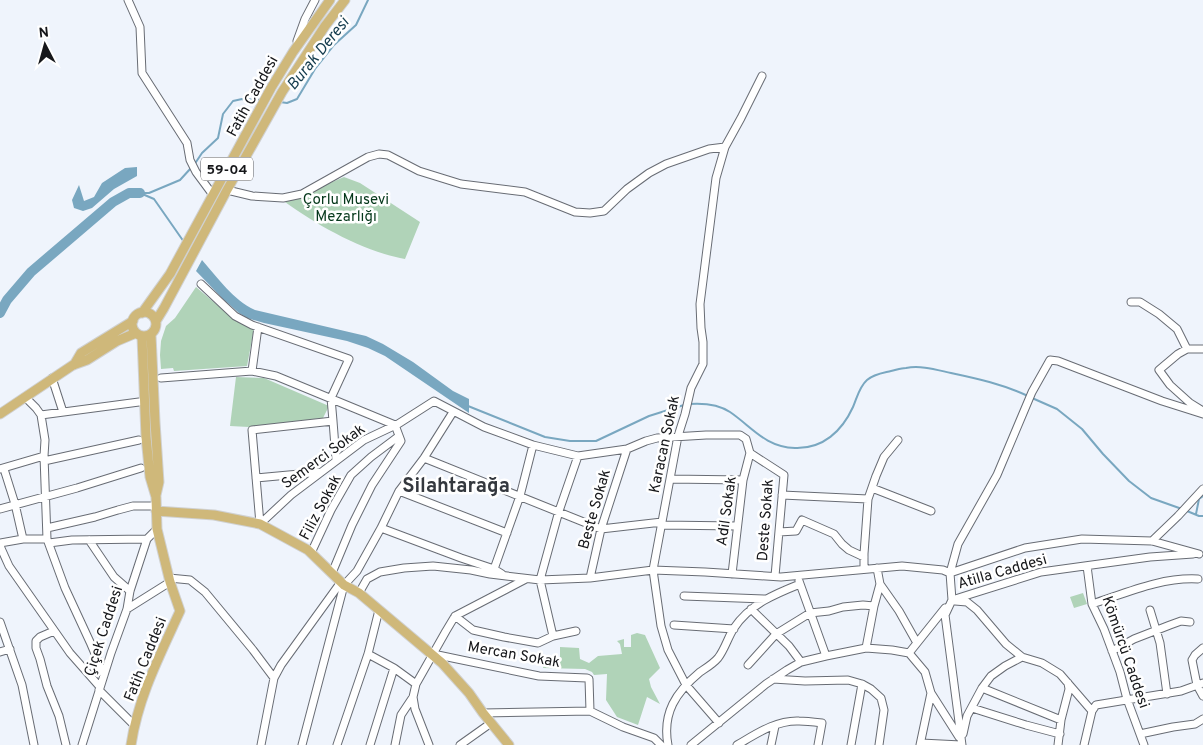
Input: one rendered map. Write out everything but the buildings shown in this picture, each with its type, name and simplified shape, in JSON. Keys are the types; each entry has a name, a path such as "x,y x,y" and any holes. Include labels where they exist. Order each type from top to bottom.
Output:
{"main road":[{"name":"Fatih Caddesi","path":"142,313 170,274 271,88 293,52 330,0"},
{"name":"Fatih Caddesi","path":"156,321 181,279 204,232 282,92 325,26 345,0"},
{"path":"152,349 164,308"},
{"path":"0,414 52,378 73,365 87,360 117,341 155,330 157,326 156,321 149,313 137,315 132,321 81,353 73,365"},
{"path":"132,321 133,329 143,335"},
{"name":"Fatih Caddesi","path":"143,335 152,349 159,482 156,505"},
{"name":"Fatih Caddesi","path":"131,745 134,725 152,672 180,611 157,529 156,505 150,477 146,437 143,335"},
{"path":"156,505 260,524 308,550 342,583 359,593 433,654 469,693 508,745"}],"street":[{"path":"128,0 140,27 142,73 187,144 190,160 212,195"},
{"path":"293,52 305,19 315,0"},
{"name":"Karacan Sokak","path":"719,722 686,685 668,650 661,626 653,570 678,436 691,388 703,364 700,304 716,178 724,147 742,118 762,76"},
{"path":"227,190 252,196 283,198 302,194 368,157 379,154 388,155 418,171 461,184 524,192 575,212 590,213 604,211 627,189 649,173 666,164 709,149 724,147"},
{"path":"200,284 235,316 258,327 349,359 331,398 336,460"},
{"path":"1131,302 1140,302 1159,314 1177,329 1187,349"},
{"path":"252,371 258,327"},
{"path":"1203,349 1187,349 1159,370 1170,385 1203,412"},
{"path":"909,653 952,600 950,573 958,544 997,475 1032,392 1050,360 1058,361 1162,401 1203,412"},
{"path":"161,378 252,371 276,376 395,426 401,441 372,485 352,525 332,573"},
{"path":"52,378 63,412"},
{"path":"25,397 40,415 45,440 44,458 48,541 65,588 104,675"},
{"name":"Semerci Sokak","path":"260,524 291,495 364,440 395,426 434,401 453,412"},
{"path":"40,415 139,402"},
{"path":"261,745 274,678 281,665 342,583 357,571 399,491 424,458 453,412 484,427 533,445 578,456 627,449 657,438 678,436 740,435 746,439 750,453"},
{"path":"260,524 252,430 333,421"},
{"name":"Filiz Sokak","path":"311,553 331,510 351,476 371,457 400,436"},
{"path":"23,539 15,504 2,469 44,458 139,440"},
{"path":"864,569 868,499 884,457 898,440"},
{"path":"494,569 520,496 533,445"},
{"name":"Beste Sokak","path":"590,578 601,529 627,449"},
{"name":"Adil Sokak","path":"732,574 743,480 750,453"},
{"name":"Deste Sokak","path":"750,453 784,475 775,576"},
{"path":"553,636 540,580 559,511 578,456"},
{"path":"424,458 601,529 662,524 737,526"},
{"path":"0,509 140,468"},
{"path":"256,478 321,472"},
{"path":"670,479 743,480"},
{"path":"872,488 931,511"},
{"path":"1152,541 1203,488"},
{"path":"399,491 507,533"},
{"path":"782,495 868,499"},
{"path":"47,528 134,506 156,505"},
{"path":"779,532 796,531 802,520 834,534 849,550 864,557"},
{"path":"381,528 494,569 506,576"},
{"name":"Çiçek Caddesi","path":"82,745 127,609 130,591 147,539 157,529"},
{"path":"134,725 99,689 54,631 9,566 0,545 23,539 48,541 118,538 147,539"},
{"path":"359,593 367,579 380,572 433,566 540,580 590,578 653,570 797,576 902,566 943,570 950,573 1025,548 1082,539 1152,541 1201,554"},
{"path":"89,540 114,577 130,591"},
{"name":"Atilla Caddesi","path":"963,744 945,615 952,600 1041,572 1150,557 1201,554"},
{"name":"Kömürcü Caddesi","path":"1087,566 1092,604 1104,629 1144,745"},
{"path":"877,568 880,584 899,611 916,643"},
{"path":"797,576 826,656"},
{"path":"395,745 401,715 413,696 416,684 455,616 526,578"},
{"path":"1092,604 1166,580 1198,579"},
{"path":"127,609 170,580 190,580 205,592 254,650 274,678"},
{"path":"302,745 342,583"},
{"path":"668,745 667,726 674,699 686,685 717,659 734,628 751,608 765,599 800,584"},
{"path":"866,648 880,584"},
{"path":"684,596 765,599"},
{"path":"952,600 967,602 977,610 1006,644 1022,657 1042,663 1060,674 1092,711"},
{"path":"748,665 776,634 810,613 843,607 874,606"},
{"path":"751,608 801,662"},
{"path":"337,745 368,654 379,610"},
{"path":"1150,610 1163,656 1167,694"},
{"path":"455,616 473,630 538,643 553,636 576,631"},
{"path":"1112,651 1156,630 1181,621 1190,622"},
{"path":"0,622 22,686 34,745"},
{"path":"674,625 734,628"},
{"path":"54,631 40,637 36,641 36,648 47,686 59,716 66,745"},
{"path":"0,652 10,648"},
{"path":"691,745 773,679 801,662 866,648 909,653 926,672 931,693 963,744"},
{"path":"1203,648 1192,660 1203,696"},
{"path":"368,654 394,668 416,684"},
{"name":"Mercan Sokak","path":"433,654 539,676 587,678 589,679 590,710"},
{"path":"963,744 967,716 982,688 991,676 1022,657"},
{"path":"370,745 394,668"},
{"path":"773,679 805,681 848,680 862,684 881,698 884,710 879,745"},
{"path":"1058,745 1061,720 1069,689 1068,683"},
{"path":"851,745 862,684"},
{"path":"1084,745 1092,711 1096,705 1167,694 1200,684"},
{"path":"982,688 1061,720"},
{"path":"931,693 920,744 963,744"},
{"path":"413,696 415,709 429,745"},
{"path":"972,708 1060,734"},
{"path":"483,713 590,710 623,727 654,738 661,745"},
{"path":"1140,734 1195,724 1203,719"},
{"path":"737,745 764,729 798,720 822,723 818,745"},
{"path":"460,745 491,723"},
{"path":"771,745 775,726"}],"green space":[{"name":"Çorlu Musevi Mezarlığı","path":"344,177 360,183 420,222 405,259 374,251 342,237 285,202"},
{"path":"196,287 236,321 254,329 247,366 174,371 173,368 161,369 161,341 166,326 175,318"},
{"path":"236,377 264,378 329,406 323,418 249,427 230,426"},
{"path":"1083,593 1087,604 1074,608 1070,597"},
{"path":"637,633 645,635 660,668 649,679 660,704 647,697 638,725 617,717 606,700 607,674 594,675 585,669 543,668 545,657 560,659 560,647 579,648 580,659 589,663 598,656 622,654 620,644 617,641 624,639 624,647 631,647 631,635"}],"water":[{"path":"137,167 137,176 114,189 92,208 83,211 74,208 72,200 79,185 84,201 94,197 102,183 125,168"},
{"path":"202,260 226,288 247,306 255,310 366,336 383,344 413,362 453,391 469,399 469,413 385,356 368,348 347,341 247,318 223,299 196,271"}],"waterway":[{"name":"Burak Deresi","path":"280,102 287,103 297,99 315,69 334,45 356,25 368,0"},
{"name":"Burak Deresi","path":"194,165 202,153 218,138 223,114 233,101 242,99 261,100"},
{"name":"Burak Deresi","path":"141,193 149,193 180,180 191,168"},
{"path":"0,313 7,300 31,272 113,202 129,193 140,193"},
{"path":"140,193 154,199 184,242"},
{"path":"689,404 705,404 720,407 775,444 784,447 805,448 823,442 837,431 848,416 860,389 867,380 873,376 900,369 912,367 935,369 990,382 1028,396"},
{"path":"1032,398 1057,409 1082,429 1129,481 1151,498 1182,509"},
{"path":"468,406 545,437 570,441 596,441 649,416 684,405"},
{"path":"1196,514 1199,499 1203,496"},
{"path":"1187,511 1203,516"}],"district":[{"name":"Silahtarağa","path":"456,485"}]}
